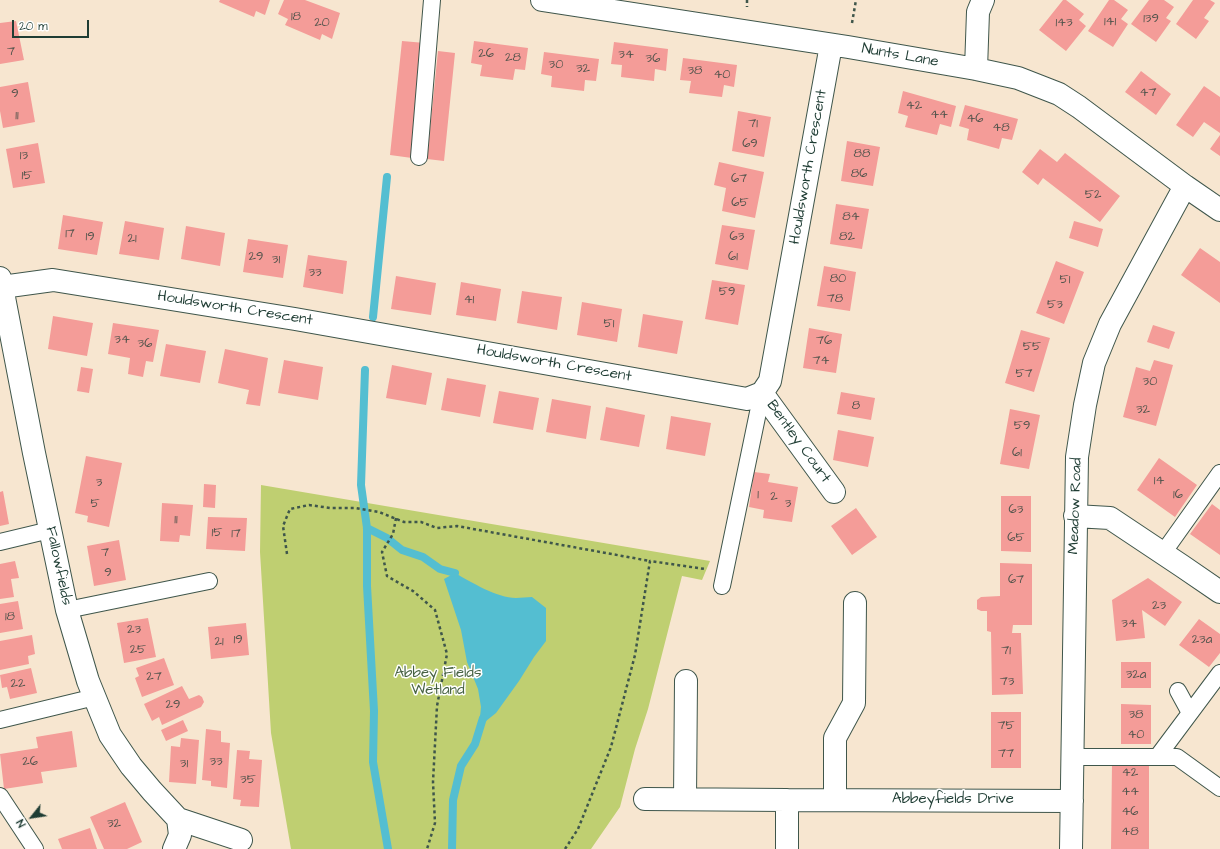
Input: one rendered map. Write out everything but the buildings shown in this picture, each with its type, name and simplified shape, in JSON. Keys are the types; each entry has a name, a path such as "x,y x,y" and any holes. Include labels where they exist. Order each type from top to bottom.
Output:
{"street":[{"name":"Nunts Lane","path":"542,0 831,45 976,69 1018,78 1059,94 1079,106 1185,186 1220,210"},
{"path":"976,69 978,12 983,0"},
{"name":"Houldsworth Crescent","path":"1,282 53,280 295,319 747,398 762,393 770,381 831,45"},
{"name":"Meadow Road","path":"1071,849 1075,516 1077,457 1085,405 1094,363 1110,324 1185,186"},
{"name":"Fallowfields","path":"1,282 67,610 88,681 110,734 130,766 178,819 241,840"},
{"name":"Bentley Court","path":"762,393 834,492"},
{"path":"1075,516 1110,518 1220,592"},
{"path":"835,800 835,738 854,703 855,603"},
{"path":"685,799 686,681"},
{"name":"Abbeyfields Drive","path":"645,799 1072,800"},
{"path":"787,800 787,849"},
{"path":"174,849 180,836 178,819"}],"lane":[{"path":"419,157 432,0"},
{"path":"723,579 762,393"},
{"path":"1163,553 1220,473"},
{"path":"0,542 50,530"},
{"path":"67,610 210,581"},
{"path":"1158,756 1220,674"},
{"path":"1178,691 1190,713"},
{"path":"0,720 95,697"},
{"path":"1072,757 1177,757 1220,788"},
{"path":"0,796 35,849"}],"path":[{"path":"287,554 283,526 290,509 309,505 330,508 355,508 379,512 404,522 421,522 437,528 457,526 650,561 723,579"},
{"path":"396,518 393,534 382,552 387,576 413,591 435,610 447,654 437,706 433,782 435,823 427,849"},
{"path":"565,849 578,829 611,747 635,656 650,561"}],"green space":[{"name":"Abbey Fields Wetland","path":"261,485 710,561 702,580 682,576 648,709 635,749 620,807 591,849 291,849 271,733 260,552"}],"water":[{"path":"455,573 484,589 501,595 516,598 532,597 546,608 546,641 496,713 486,721 480,717 481,707 478,689 467,662 461,630 444,579"}],"waterway":[{"path":"373,317 387,177"},
{"path":"365,370 361,485 367,528 367,586 374,711 373,762 388,849"},
{"path":"367,528 387,538 402,550 423,557 440,569 455,573"},
{"path":"452,849 453,800 461,766 475,744 483,718"}]}
